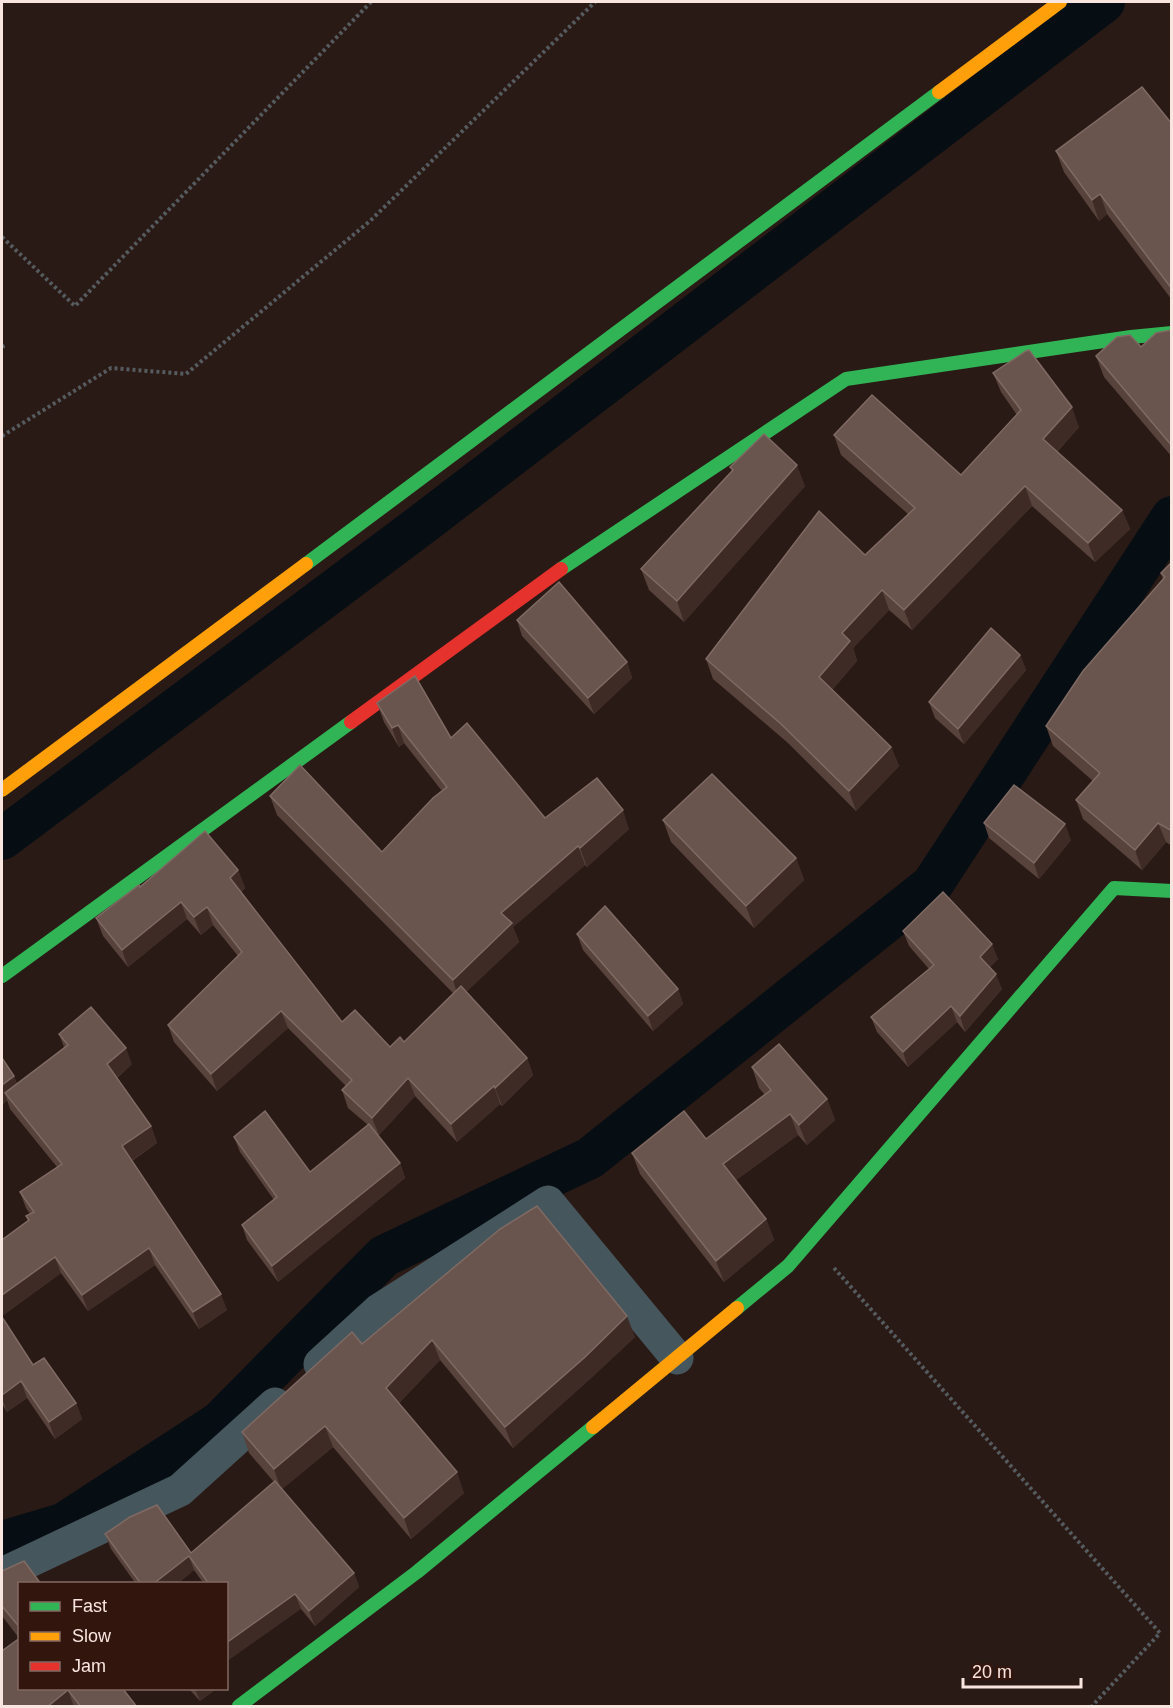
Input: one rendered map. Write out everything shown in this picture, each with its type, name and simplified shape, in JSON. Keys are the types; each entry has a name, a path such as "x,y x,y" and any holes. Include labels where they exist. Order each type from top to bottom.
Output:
{"street":[{"path":"2,790 1059,2"},
{"path":"2,976 559,571 846,379 1172,333"},
{"path":"239,1707 417,1572 788,1266 1114,888 1172,891"},
{"path":"2,1574 180,1490 379,1310 548,1202 677,1358"}],"path":[{"path":"2,237 75,306 371,2"},
{"path":"2,436 111,368 186,374 370,221 595,2"},
{"path":"810,1241 1160,1633 1092,1707"}],"building":[{"path":"1142,87 1172,124 1172,289 1100,194 1092,200 1056,151"},
{"path":"1172,330 1172,446 1096,356 1117,337 1130,335 1141,347 1156,333"},
{"path":"1029,350 1072,407 1043,439 1122,510 1088,543 1025,486 904,610 882,590 842,633 850,641 819,677 891,747 849,791 781,724 706,659 819,511 865,555 915,508 834,435 872,395 961,475 1021,410 993,373"},
{"path":"764,434 797,465 677,601 641,569 733,470 730,467"},
{"path":"1172,562 1172,831 1158,823 1135,850 1076,800 1100,773 1046,726 1083,671 1165,577 1161,573"},
{"path":"559,582 627,662 588,698 517,620"},
{"path":"991,628 1020,655 958,729 929,702"},
{"path":"415,676 451,738 467,723 545,818 597,778 623,810 501,913 512,923 453,980 270,796 300,765 382,852 433,798 447,787 398,725 392,728 377,703"},
{"path":"712,774 796,858 746,906 663,820"},
{"path":"1014,785 1065,824 1034,863 984,823"},
{"path":"205,831 238,870 230,878 342,1022 355,1010 390,1047 400,1037 404,1042 461,986 527,1058 451,1124 408,1078 372,1118 342,1090 352,1080 281,1011 211,1074 168,1025 242,952 207,907 194,917 181,902 122,950 96,918 139,885 140,887"},
{"path":"943,892 992,944 980,957 996,974 960,1016 951,1006 903,1052 871,1017 934,965 903,931"},
{"path":"605,906 678,989 648,1016 577,934"},
{"path":"91,1007 126,1048 107,1064 151,1126 122,1146 221,1294 193,1312 149,1248 82,1295 55,1257 2,1295 2,1240 29,1220 26,1216 34,1212 20,1192 62,1164 5,1093 68,1045 59,1034"},
{"path":"779,1044 827,1099 799,1125 790,1114 723,1164 766,1219 716,1261 632,1153 684,1111 706,1139 771,1090 752,1067"},
{"path":"2,1058 14,1076 2,1085"},
{"path":"265,1111 310,1172 369,1124 400,1163 272,1266 242,1225 277,1197 234,1137"},
{"path":"537,1206 627,1316 584,1358 505,1427 432,1340 386,1388 457,1472 404,1518 325,1426 274,1469 242,1432 352,1332 362,1344 500,1229"},
{"path":"2,1317 33,1365 44,1358 76,1403 49,1422 21,1381 2,1395"},
{"path":"275,1481 354,1573 309,1611 295,1594 228,1642 228,1582 208,1582 189,1556 156,1582 140,1582 105,1534 130,1517 157,1505 191,1553"},
{"path":"24,1561 40,1582 18,1582 18,1626 2,1606 2,1571"},
{"path":"18,1639 18,1690 68,1690 47,1707 2,1707 2,1651"},
{"path":"68,1690 124,1690 137,1707 81,1707"}],"waterway":[{"path":"2,839 421,525 1104,2"},
{"path":"2,1542 63,1524 220,1422 384,1256 590,1158 932,885 1172,517"}],"traffic: fast":[{"path":"306,564 939,92"},
{"path":"561,569 846,379 1172,333"},
{"path":"2,976 351,722"},
{"path":"737,1308 788,1266 1114,888 1172,891"},
{"path":"239,1706 417,1572 593,1427"}],"traffic: slow":[{"path":"939,92 1060,2"},
{"path":"2,790 306,564"},
{"path":"593,1427 737,1308"}],"traffic: jam":[{"path":"351,722 561,569"}]}
